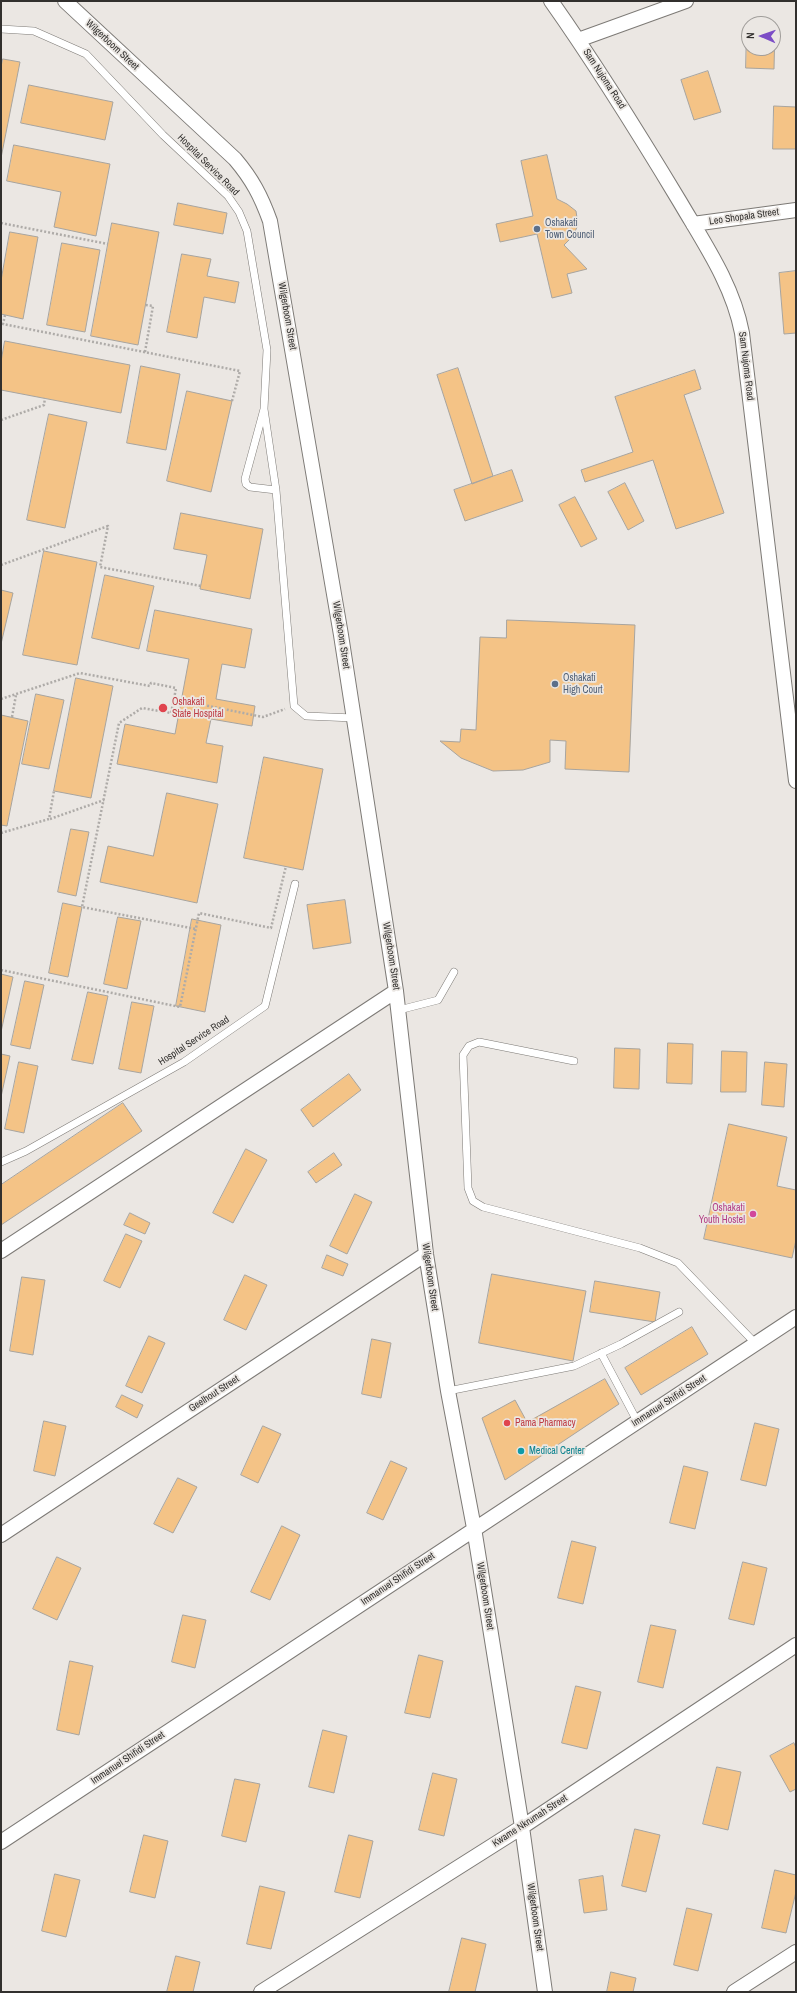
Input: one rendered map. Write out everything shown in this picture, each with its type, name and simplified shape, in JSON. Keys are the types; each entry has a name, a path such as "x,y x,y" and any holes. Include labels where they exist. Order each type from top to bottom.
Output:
{"street":[{"name":"Wilgerboom Street","path":"66,1 234,159 252,179 264,202 270,221 354,718 399,1010 426,1254 448,1391 474,1528 522,1826 545,1992"},
{"name":"Sam Nujoma Road","path":"550,1 578,40 646,145 693,224 734,300 742,333 796,781"},
{"path":"578,40 686,1"},
{"name":"Leo Shopala Street","path":"693,224 796,210"},
{"path":"1,1251 396,991"},
{"name":"Geelhout Street","path":"1,1535 426,1254"},
{"name":"Immanuel Shifidi Street","path":"1,1842 474,1528 796,1317"},
{"name":"Kwame Nkrumah Street","path":"261,1992 522,1826 796,1645"},
{"path":"734,1992 796,1952"}],"lane":[{"name":"Hospital Service Road","path":"1,29 34,31 86,54 163,135 228,196 239,212 247,231 258,290 267,350 264,408 276,490 250,487 246,484 245,479 264,408"},
{"path":"276,490 294,706 306,716 354,718"},
{"name":"Hospital Service Road","path":"1,1162 26,1151 184,1062 265,1006 295,884"},
{"path":"399,1010 438,1000 454,972"},
{"path":"574,1061 479,1042 469,1046 463,1055 468,1188 473,1201 483,1208 640,1248 678,1263 756,1344"},
{"path":"448,1391 574,1366 679,1312"},
{"path":"601,1353 637,1421"}],"path":[{"path":"1,223 108,244"},
{"path":"145,305 154,306 145,352"},
{"path":"5,315 3,324 240,371 232,401"},
{"path":"1,420 44,405 45,398"},
{"path":"1,565 108,526 100,567 201,586"},
{"path":"1,699 80,673 150,686 151,682 176,688 171,713 142,708 120,723 82,907 196,929"},
{"path":"12,717 16,694"},
{"path":"174,699 263,717 294,706"},
{"path":"49,819 54,791"},
{"path":"1,833 49,819 104,800"},
{"path":"1,970 180,1007 199,914 271,928 286,866"}],"building":[{"path":"746,56 774,56 774,69 746,68"},
{"path":"3,59 20,62 1,158 1,67"},
{"path":"708,71 721,112 694,120 681,80"},
{"path":"29,85 113,102 105,140 21,123"},
{"path":"774,106 796,107 796,149 773,149"},
{"path":"14,145 110,164 96,236 54,227 61,192 7,181"},
{"name":"Oshakati Town Council","path":"547,155 557,199 576,211 578,225 573,236 564,245 587,269 567,274 572,293 552,298 537,234 500,242 496,224 533,216 521,161"},
{"path":"178,203 227,213 223,234 174,225"},
{"path":"112,223 159,232 138,345 91,336"},
{"path":"10,232 38,237 23,319 1,314 1,281"},
{"path":"62,243 100,250 85,332 47,325"},
{"path":"182,254 211,259 207,276 239,282 235,303 204,297 197,338 167,332"},
{"path":"796,271 796,333 784,334 779,273"},
{"path":"5,341 130,365 121,413 1,390 1,362"},
{"path":"141,366 180,374 166,450 127,443"},
{"path":"458,368 493,476 472,484 437,375"},
{"path":"695,370 701,389 684,395 724,513 676,529 653,460 585,482 581,470 633,452 615,397"},
{"path":"187,391 232,401 211,492 167,481"},
{"path":"49,414 87,422 65,528 27,520"},
{"path":"512,470 523,501 465,521 454,490"},
{"path":"625,483 644,521 628,530 608,492"},
{"path":"575,497 597,539 581,547 559,505"},
{"path":"181,513 263,529 250,599 200,589 207,555 174,549"},
{"path":"44,551 97,562 77,665 23,655"},
{"path":"105,575 154,586 139,649 92,638"},
{"path":"1,590 13,593 1,644"},
{"path":"155,610 252,629 245,668 222,664 216,699 255,706 252,726 211,719 206,743 223,746 217,783 117,764 125,724 175,734 189,659 147,651"},
{"name":"Oshakati High Court","path":"507,620 635,625 629,772 565,769 566,741 550,740 550,762 523,770 493,771 461,758 440,741 460,742 461,729 476,730 480,637 506,638"},
{"path":"76,678 113,686 91,798 54,791"},
{"path":"36,694 64,700 49,769 22,764"},
{"path":"1,715 28,721 7,826 1,825"},
{"path":"264,757 323,769 303,870 244,858"},
{"path":"167,793 218,804 197,903 100,882 108,846 153,856"},
{"path":"71,829 89,832 76,896 58,892"},
{"path":"345,900 351,943 313,949 307,905"},
{"path":"63,903 82,907 68,977 49,973"},
{"path":"118,917 141,921 127,989 104,984"},
{"path":"192,919 221,925 205,1012 176,1006"},
{"path":"1,974 13,977 1,1032"},
{"path":"25,981 44,985 30,1049 11,1045"},
{"path":"88,992 108,996 93,1064 72,1060"},
{"path":"132,1002 154,1006 141,1073 119,1069"},
{"path":"668,1043 693,1044 692,1084 667,1083"},
{"path":"615,1048 640,1049 639,1089 614,1088"},
{"path":"722,1051 747,1052 746,1092 721,1092"},
{"path":"1,1054 10,1056 1,1097"},
{"path":"19,1062 38,1066 24,1133 5,1129"},
{"path":"765,1062 787,1064 784,1107 762,1105"},
{"path":"349,1074 361,1090 313,1127 301,1110"},
{"path":"123,1103 142,1131 1,1225 1,1185"},
{"name":"Oshakati Youth Hostel","path":"729,1124 787,1137 777,1186 796,1190 796,1240 792,1258 704,1239"},
{"path":"246,1149 267,1160 233,1223 213,1213"},
{"path":"334,1153 342,1165 316,1183 308,1172"},
{"path":"355,1194 372,1202 347,1254 330,1246"},
{"path":"130,1213 150,1223 145,1234 124,1225"},
{"path":"126,1234 142,1241 120,1288 104,1281"},
{"path":"327,1255 348,1264 343,1276 322,1268"},
{"path":"492,1274 586,1291 573,1361 479,1343"},
{"path":"245,1275 267,1285 246,1330 224,1320"},
{"path":"22,1277 45,1280 33,1355 10,1351"},
{"path":"595,1281 660,1292 655,1322 590,1312"},
{"path":"692,1327 708,1354 641,1395 625,1368"},
{"path":"149,1336 165,1343 142,1393 126,1386"},
{"path":"372,1339 391,1343 381,1398 362,1394"},
{"name":"Medical Center","path":"605,1379 619,1404 505,1480 482,1418 515,1400 527,1422"},
{"path":"122,1395 143,1405 137,1418 116,1407"},
{"path":"44,1421 66,1426 55,1476 34,1471"},
{"path":"755,1423 779,1429 766,1486 741,1480"},
{"path":"263,1426 281,1434 258,1483 241,1475"},
{"path":"391,1461 407,1468 383,1520 367,1513"},
{"path":"684,1466 708,1472 695,1529 670,1523"},
{"path":"178,1478 197,1487 173,1533 154,1524"},
{"path":"282,1526 300,1535 270,1600 251,1592"},
{"path":"572,1541 596,1547 583,1604 558,1598"},
{"path":"57,1557 81,1568 57,1620 33,1609"},
{"path":"743,1562 767,1568 754,1625 729,1619"},
{"path":"183,1615 206,1620 195,1668 172,1662"},
{"path":"651,1625 676,1630 663,1688 638,1682"},
{"path":"419,1655 443,1661 430,1718 405,1713"},
{"path":"70,1661 93,1666 79,1735 57,1730"},
{"path":"576,1686 601,1692 587,1749 562,1743"},
{"path":"323,1730 347,1736 334,1793 309,1787"},
{"path":"794,1743 796,1748 796,1789 790,1792 770,1756"},
{"path":"717,1767 741,1772 728,1830 703,1824"},
{"path":"433,1773 457,1779 444,1836 419,1830"},
{"path":"235,1779 260,1784 246,1842 222,1836"},
{"path":"635,1829 660,1835 646,1892 622,1886"},
{"path":"144,1835 168,1841 155,1898 130,1892"},
{"path":"349,1835 373,1841 360,1898 335,1892"},
{"path":"775,1870 796,1875 796,1892 786,1933 762,1928"},
{"path":"55,1874 80,1880 66,1937 42,1931"},
{"path":"603,1876 607,1910 584,1913 579,1880"},
{"path":"260,1886 285,1892 271,1949 247,1944"},
{"path":"687,1908 712,1914 698,1971 674,1965"},
{"path":"462,1938 486,1944 475,1992 449,1992"},
{"path":"176,1956 200,1962 193,1992 167,1992"},
{"path":"611,1972 636,1978 633,1992 607,1992"}],"place":[{"name":"Oshakati Town Council","path":"537,229"},
{"name":"Oshakati High Court","path":"555,684"},
{"name":"Oshakati State Hospital","path":"163,708"},
{"name":"Oshakati Youth Hostel","path":"753,1214"},
{"name":"Pama Pharmacy","path":"507,1423"},
{"name":"Medical Center","path":"521,1451"}]}
